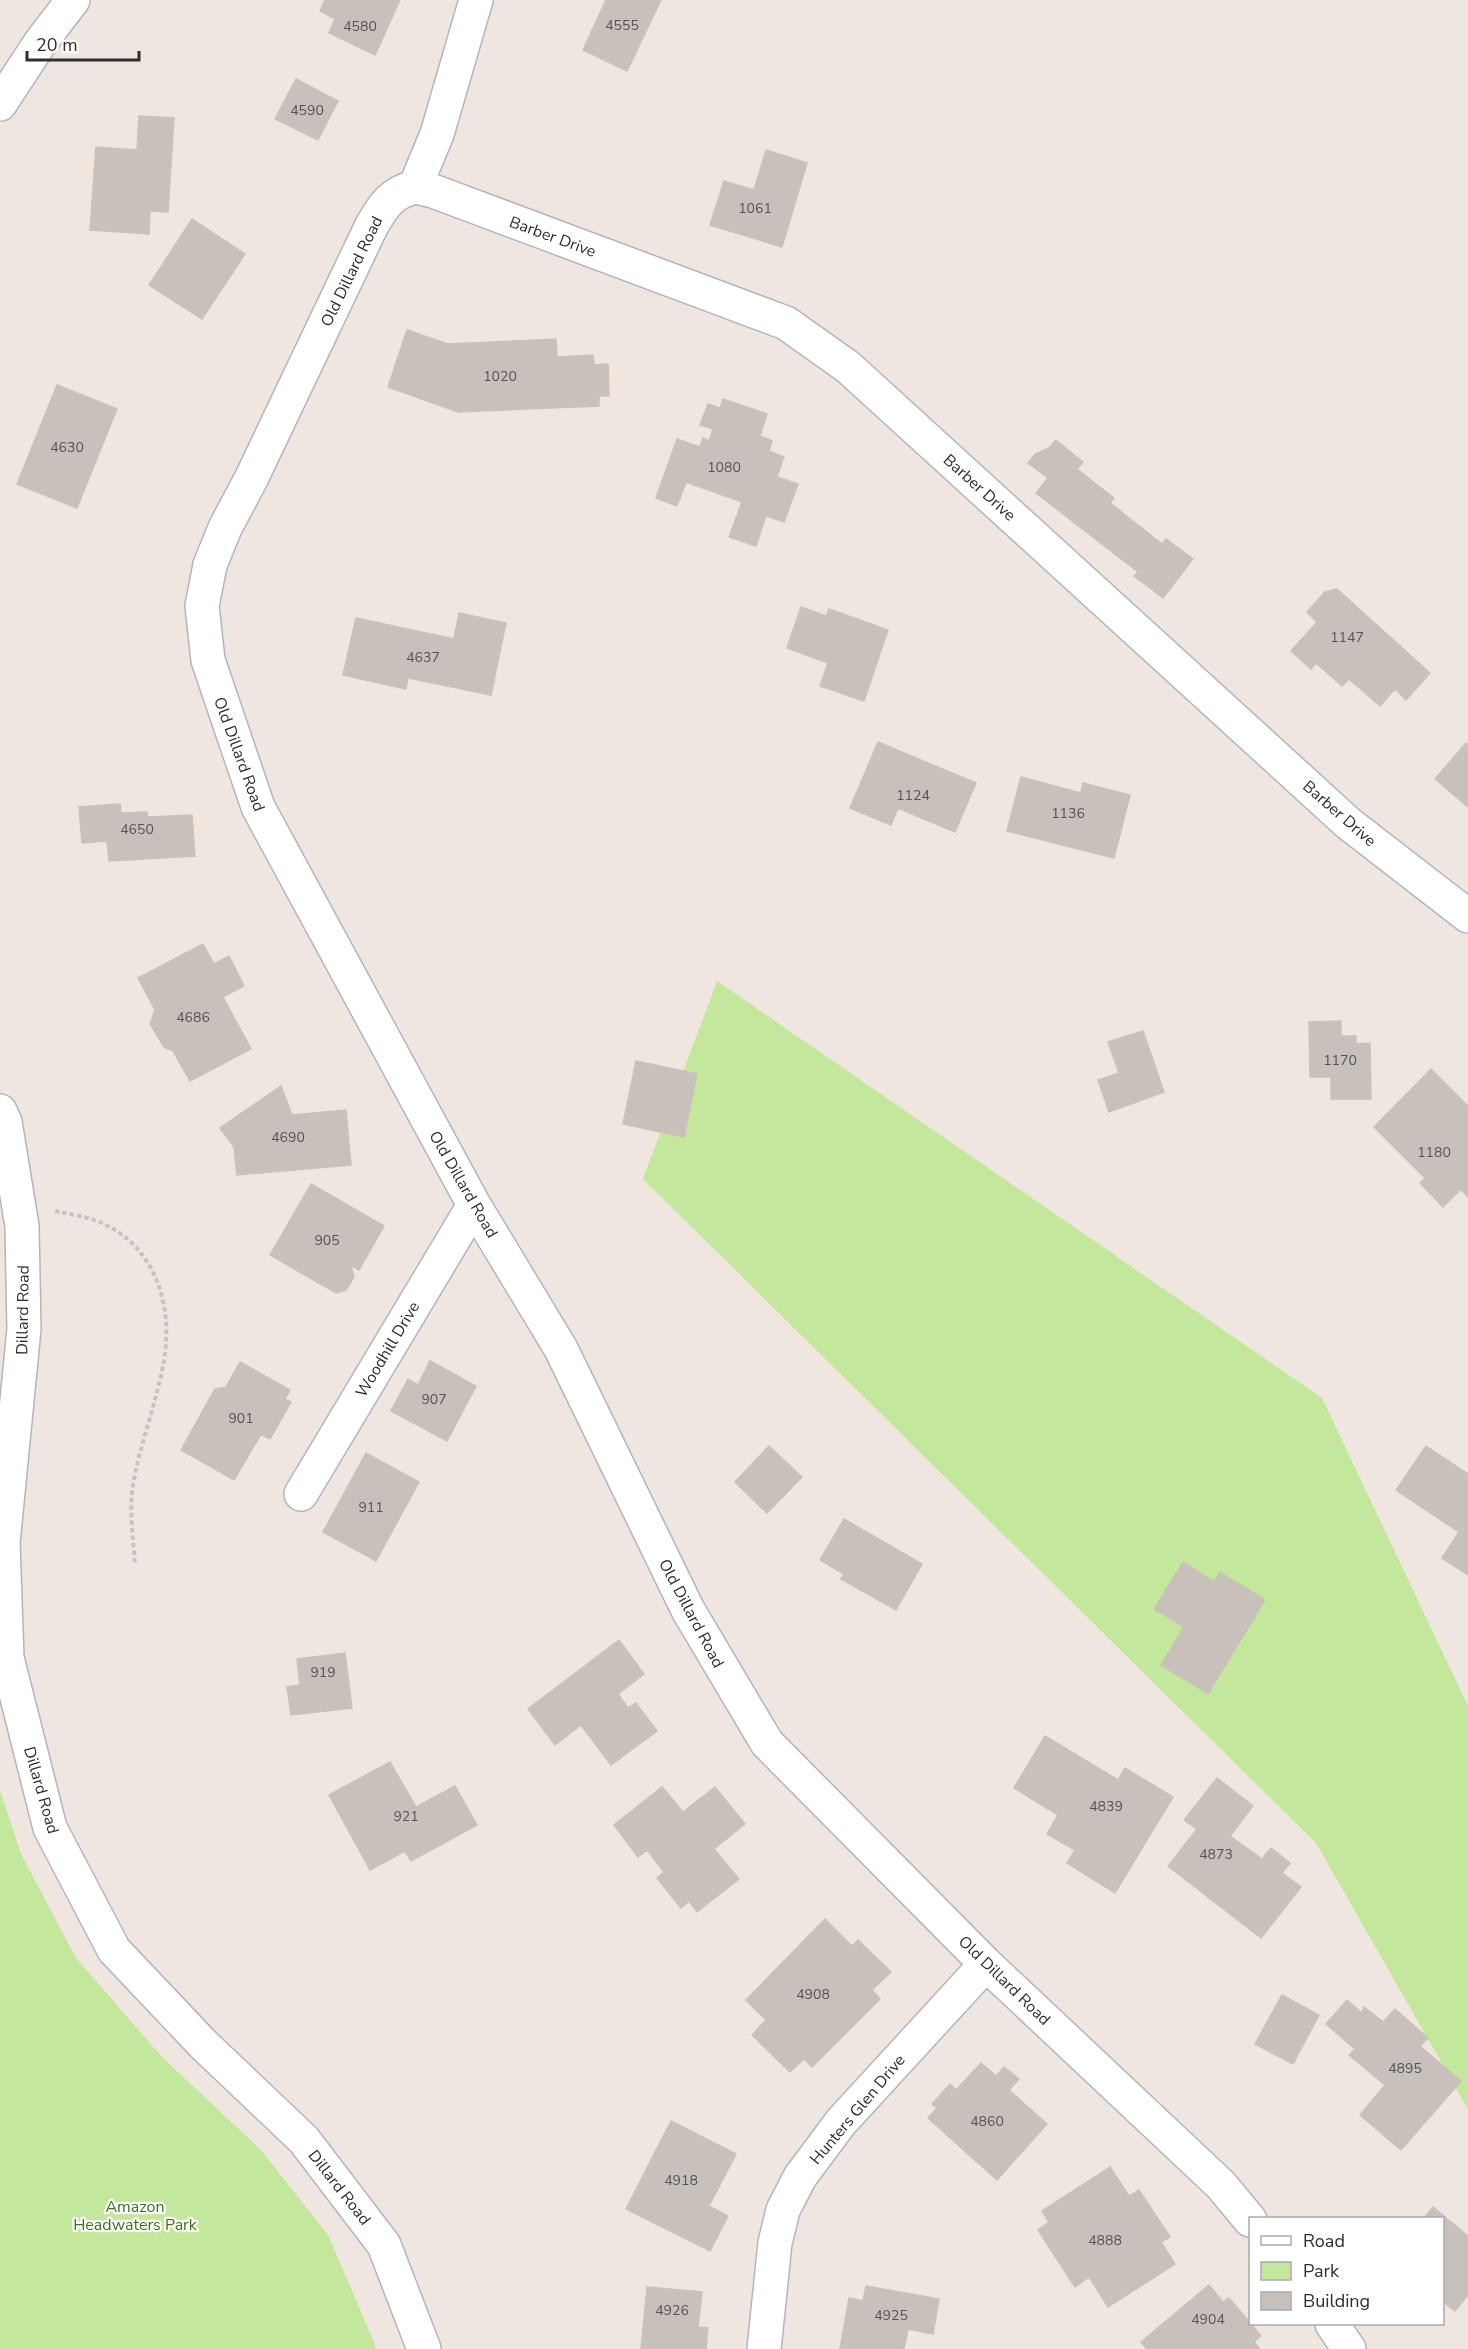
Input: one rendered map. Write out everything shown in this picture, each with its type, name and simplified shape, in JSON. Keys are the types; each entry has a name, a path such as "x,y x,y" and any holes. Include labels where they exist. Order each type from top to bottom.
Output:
{"street":[{"path":"0,104 40,43 73,0"},
{"path":"415,187 437,134 476,0"},
{"name":"Barber Drive","path":"415,187 433,191 786,323 848,367 1348,823 1468,916"},
{"name":"Old Dillard Road","path":"415,187 400,191 387,200 372,225 256,469 225,528 210,565 202,606 207,660 258,807 474,1204 561,1349 688,1610 767,1743 986,1964 1221,2185 1249,2218"},
{"name":"Dillard Road","path":"0,1111 5,1122 22,1226 24,1329 3,1543 7,1658 50,1828 114,1950 203,2043 304,2140 384,2246 424,2349"},
{"name":"Woodhill Drive","path":"301,1494 474,1204"},
{"name":"Hunters Glen Drive","path":"764,2349 775,2243 783,2210 800,2177 842,2122 986,1964"},
{"path":"1333,2325 1349,2349"}],"path":[{"path":"19,1204 80,1216 108,1226 130,1241 149,1265 162,1289 165,1307 164,1359 133,1485 131,1520 135,1563"}],"green space":[{"path":"717,981 1322,1398 1468,1706 1468,2109 1316,1843 643,1179"},
{"name":"Amazon Headwaters Park","path":"0,1790 21,1854 76,1958 162,2057 261,2150 328,2235 377,2349 0,2349"}],"building":[{"path":"325,0 400,0 375,55 329,33 335,19 320,11"},
{"path":"606,0 661,0 627,71 583,50"},
{"path":"296,79 338,101 318,140 275,119"},
{"path":"139,116 174,118 168,212 150,211 149,234 90,230 96,147 137,150"},
{"path":"766,150 807,163 782,247 710,225 724,181 754,190"},
{"path":"192,219 245,254 202,319 149,285"},
{"path":"407,330 448,344 556,339 557,357 593,355 594,365 608,364 609,396 599,396 599,406 458,412 388,387"},
{"path":"57,385 117,409 77,508 17,484"},
{"path":"723,399 767,414 760,436 772,441 769,451 784,457 777,477 798,484 784,522 766,516 756,546 729,537 742,502 686,482 677,506 656,498 677,439 700,447 703,438 709,441 713,429 700,425 708,404 720,408"},
{"path":"1056,440 1083,462 1077,469 1114,498 1110,503 1162,544 1166,539 1193,559 1163,598 1134,576 1138,572 1036,493 1048,478 1028,463 1035,454 1049,448"},
{"path":"1337,589 1430,673 1406,700 1395,689 1380,706 1349,679 1342,686 1316,663 1311,669 1291,651 1317,622 1307,612 1325,592"},
{"path":"801,607 826,616 829,609 888,630 864,701 820,686 828,663 787,648"},
{"path":"459,613 506,623 491,695 408,678 406,689 343,675 356,618 454,639"},
{"path":"878,742 976,783 955,832 898,808 891,825 850,808"},
{"path":"1466,743 1468,745 1468,807 1435,779"},
{"path":"1021,777 1081,793 1083,783 1130,795 1114,858 1007,831"},
{"path":"120,804 121,813 147,812 147,817 192,815 195,856 109,861 107,841 82,843 79,807"},
{"path":"203,944 214,964 229,956 244,986 223,997 251,1049 190,1081 173,1051 164,1047 150,1024 155,1010 138,978"},
{"path":"1341,1021 1341,1036 1356,1036 1356,1044 1370,1043 1371,1099 1331,1099 1331,1077 1310,1077 1309,1022"},
{"path":"1143,1031 1164,1092 1109,1112 1098,1080 1119,1073 1108,1042"},
{"path":"636,1061 697,1074 684,1137 623,1124"},
{"path":"1431,1069 1468,1106 1468,1197 1461,1189 1443,1207 1420,1183 1425,1178 1374,1127"},
{"path":"281,1086 292,1115 346,1110 351,1165 237,1175 234,1147 220,1128"},
{"path":"311,1184 384,1226 359,1270 351,1265 354,1277 346,1290 336,1293 270,1255"},
{"path":"430,1361 476,1386 447,1441 391,1411 408,1379 418,1385"},
{"path":"240,1362 290,1390 285,1399 291,1402 270,1439 261,1434 234,1480 181,1450 215,1389 226,1387"},
{"path":"769,1446 802,1477 767,1513 735,1482"},
{"path":"1426,1446 1468,1474 1468,1575 1442,1558 1459,1532 1396,1490"},
{"path":"366,1453 419,1482 376,1561 323,1532"},
{"path":"844,1519 922,1564 896,1610 841,1579 844,1574 820,1560"},
{"path":"1183,1562 1214,1582 1220,1572 1265,1600 1208,1694 1161,1665 1184,1627 1154,1609"},
{"path":"619,1640 644,1674 618,1694 628,1708 636,1703 657,1731 611,1765 581,1725 555,1745 528,1709"},
{"path":"345,1653 352,1708 291,1715 287,1687 300,1685 297,1659"},
{"path":"1045,1736 1118,1780 1125,1768 1173,1797 1115,1893 1067,1863 1075,1850 1047,1834 1058,1815 1014,1788"},
{"path":"390,1762 416,1807 455,1786 477,1825 411,1861 405,1851 370,1870 329,1795"},
{"path":"1217,1778 1253,1806 1230,1836 1262,1859 1271,1848 1290,1863 1282,1873 1301,1887 1261,1938 1168,1866 1197,1829 1184,1820"},
{"path":"662,1787 683,1812 715,1787 745,1824 714,1849 739,1879 697,1912 689,1901 681,1908 657,1878 664,1872 647,1850 638,1857 614,1825"},
{"path":"825,1919 852,1946 858,1940 891,1972 872,1990 880,1999 812,2067 804,2059 790,2072 752,2035 766,2020 746,2000"},
{"path":"1282,1995 1319,2015 1293,2064 1255,2044"},
{"path":"1347,2000 1362,2013 1364,2007 1383,2022 1395,2009 1428,2038 1420,2046 1461,2081 1401,2150 1360,2115 1385,2085 1349,2055 1355,2049 1326,2024"},
{"path":"981,2063 996,2076 1004,2067 1019,2079 1009,2090 1047,2124 997,2180 928,2118 937,2108 932,2104 950,2084 956,2090"},
{"path":"671,2121 736,2154 709,2206 728,2216 710,2251 626,2209"},
{"path":"1110,2167 1129,2196 1139,2190 1170,2237 1161,2242 1175,2264 1108,2307 1089,2277 1075,2287 1038,2230 1049,2222 1042,2211"},
{"path":"1433,2207 1468,2236 1468,2295 1455,2311 1444,2303 1444,2217 1425,2217"},
{"path":"1209,2285 1223,2302 1229,2298 1249,2322 1249,2325 1252,2325 1261,2336 1254,2342 1260,2349 1147,2349 1141,2342"},
{"path":"866,2286 939,2299 933,2334 908,2329 904,2349 840,2349 849,2298 863,2301"},
{"path":"647,2287 702,2292 698,2327 708,2328 706,2349 641,2349"}]}
